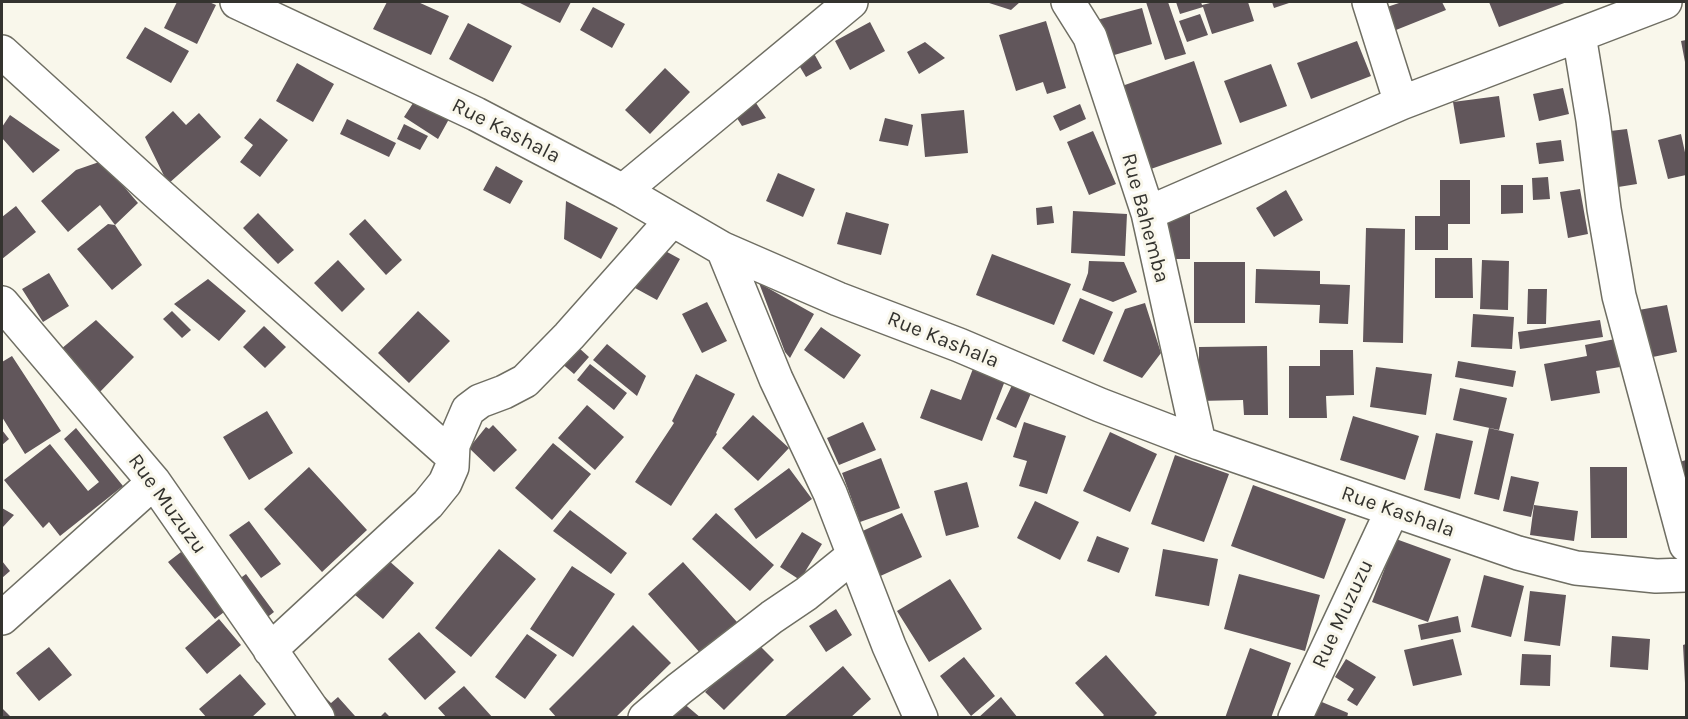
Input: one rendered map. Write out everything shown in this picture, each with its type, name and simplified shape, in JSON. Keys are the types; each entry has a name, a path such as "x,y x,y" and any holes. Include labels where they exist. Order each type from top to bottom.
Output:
{"street":[{"name":"Rue Kashala","path":"237,2 476,114 623,191 723,249 838,299 959,345 1100,405 1392,511 1518,553 1576,568 1656,576 1686,575"},
{"path":"623,191 851,2"},
{"name":"Rue Bahemba","path":"1068,2 1090,37 1148,213 1199,442"},
{"path":"1369,2 1401,103"},
{"path":"1148,213 1401,103 1665,2"},
{"path":"1579,35 1619,296 1686,545"},
{"path":"2,52 157,194 451,455"},
{"path":"270,650 428,504 445,483 452,467 451,455 460,426 468,410 480,401 525,381 569,336 672,220"},
{"path":"723,249 776,379 830,493 890,646 921,717"},
{"name":"Rue Muzuzu","path":"2,303 154,482 318,717"},
{"path":"2,618 154,482"},
{"name":"Rue Muzuzu","path":"1295,717 1392,511"},
{"path":"645,717 854,555"}],"building":[{"path":"177,2 209,2 216,5 197,44 164,28"},
{"path":"387,2 418,2 449,16 431,55 373,29"},
{"path":"518,2 571,2 560,23"},
{"path":"986,2 1020,2 1011,10"},
{"path":"1146,2 1168,2 1186,54 1165,60"},
{"path":"1176,2 1201,2 1202,5 1214,2 1248,2 1254,21 1212,34 1203,7 1180,14"},
{"path":"1272,2 1292,2 1274,8"},
{"path":"1402,2 1442,2 1446,10 1396,30 1387,7"},
{"path":"1489,2 1567,2 1499,27"},
{"path":"593,7 625,24 612,48 580,30"},
{"path":"1142,8 1152,44 1104,58 1093,21"},
{"path":"1200,14 1208,35 1187,42 1179,21"},
{"path":"1046,21 1066,88 1047,94 1043,82 1016,91 999,35"},
{"path":"870,22 885,51 850,70 835,41"},
{"path":"468,23 512,46 493,82 449,59"},
{"path":"145,27 189,51 171,83 126,58"},
{"path":"1686,40 1686,62 1685,62 1681,41"},
{"path":"1357,41 1371,76 1311,99 1297,63"},
{"path":"925,42 945,58 919,74 907,52"},
{"path":"811,48 822,68 806,77 794,57"},
{"path":"1194,61 1222,144 1148,170 1119,87"},
{"path":"297,63 334,84 313,122 276,101"},
{"path":"1271,64 1287,106 1240,123 1224,81"},
{"path":"665,68 690,92 650,134 625,110"},
{"path":"1563,88 1569,114 1539,121 1533,94"},
{"path":"748,91 766,118 742,126 728,104"},
{"path":"1499,96 1505,137 1460,144 1453,102"},
{"path":"415,100 449,119 438,139 404,117"},
{"path":"1080,104 1086,119 1060,131 1053,116"},
{"path":"964,110 968,153 925,157 921,114"},
{"path":"173,111 186,125 199,113 221,137 168,184 145,137"},
{"path":"10,115 60,150 33,173 2,138 2,127"},
{"path":"260,118 288,140 260,177 240,162 253,145 244,138"},
{"path":"885,118 913,125 908,146 879,141"},
{"path":"347,119 396,143 389,157 340,134"},
{"path":"404,124 428,136 420,150 397,139"},
{"path":"1627,129 1637,184 1612,188 1602,132"},
{"path":"1093,131 1116,184 1089,195 1067,142"},
{"path":"1681,134 1686,157 1686,175 1668,179 1658,140"},
{"path":"1561,140 1564,161 1539,164 1536,143"},
{"path":"102,161 138,203 115,225 100,205 68,232 41,201 76,170"},
{"path":"496,166 523,181 510,204 483,190"},
{"path":"778,173 815,189 803,217 766,201"},
{"path":"1548,177 1550,199 1533,200 1532,178"},
{"path":"1440,180 1470,180 1470,224 1448,224 1448,250 1415,250 1415,216 1440,216"},
{"path":"1501,185 1523,185 1523,213 1501,214"},
{"path":"1580,189 1588,234 1568,238 1560,192"},
{"path":"1286,190 1303,220 1274,237 1256,208"},
{"path":"566,201 618,228 601,259 564,239"},
{"path":"16,206 36,232 2,259 2,217"},
{"path":"1052,206 1054,223 1037,225 1036,208"},
{"path":"1168,208 1190,208 1190,259 1168,259"},
{"path":"1073,211 1127,214 1125,256 1071,253"},
{"path":"846,212 889,224 881,255 837,244"},
{"path":"258,213 294,250 278,264 243,228"},
{"path":"365,219 402,260 386,275 349,234"},
{"path":"108,224 115,225 142,265 112,290 77,249"},
{"path":"1366,228 1405,229 1403,343 1363,342"},
{"path":"658,247 680,259 657,300 635,288"},
{"path":"992,254 1071,284 1054,325 976,295"},
{"path":"1435,258 1472,258 1473,298 1435,298"},
{"path":"338,260 365,289 342,312 314,283"},
{"path":"1482,260 1509,261 1508,310 1480,309"},
{"path":"1089,261 1124,262 1137,292 1113,302 1082,290 1088,273"},
{"path":"1194,262 1245,262 1245,323 1194,323"},
{"path":"1256,269 1320,271 1320,284 1350,285 1348,324 1319,323 1320,305 1255,303"},
{"path":"49,273 69,306 43,322 22,289"},
{"path":"208,279 246,311 219,341 174,304"},
{"path":"759,283 814,314 790,358 785,352"},
{"path":"1528,289 1547,289 1546,324 1527,324"},
{"path":"1080,298 1113,312 1094,355 1062,341"},
{"path":"707,302 727,341 702,353 682,314"},
{"path":"1145,303 1161,353 1142,378 1103,361 1125,309"},
{"path":"1667,305 1677,352 1643,359 1633,311"},
{"path":"172,311 191,330 182,338 163,319"},
{"path":"418,311 450,341 409,383 378,353"},
{"path":"1473,314 1514,317 1512,349 1471,347"},
{"path":"96,320 134,357 96,396 61,349"},
{"path":"1600,320 1603,337 1520,349 1518,332"},
{"path":"264,326 286,347 265,368 243,347"},
{"path":"821,327 861,355 844,379 804,350"},
{"path":"569,339 589,357 574,374 553,356"},
{"path":"1615,339 1620,367 1596,371 1600,393 1551,401 1544,364 1587,356 1585,345"},
{"path":"607,344 646,376 637,396 593,360"},
{"path":"1267,346 1268,415 1244,415 1243,400 1199,401 1199,347"},
{"path":"1320,350 1353,350 1354,395 1326,396 1327,418 1289,418 1289,366 1320,366"},
{"path":"12,356 61,431 25,454 2,417 2,362"},
{"path":"1458,361 1516,371 1513,387 1455,377"},
{"path":"590,364 627,393 614,410 577,380"},
{"path":"974,366 1006,378 982,441 920,418 931,389 961,400"},
{"path":"1376,367 1432,374 1426,415 1370,407"},
{"path":"696,374 735,394 717,434 671,506 635,482 674,423 672,421"},
{"path":"1013,383 1032,391 1016,428 996,419"},
{"path":"1460,388 1507,398 1499,430 1453,420"},
{"path":"587,405 624,437 595,470 558,438"},
{"path":"267,411 293,453 249,480 223,437"},
{"path":"753,415 789,448 758,481 722,448"},
{"path":"1353,416 1419,436 1405,480 1340,460"},
{"path":"863,422 876,450 839,465 827,438"},
{"path":"1024,422 1066,436 1047,494 1019,486 1027,461 1013,457"},
{"path":"493,425 517,450 494,472 469,448 486,427 489,429"},
{"path":"76,428 123,486 60,536 49,522 43,528 4,480 50,444 88,491 99,482 64,439"},
{"path":"1489,428 1514,434 1499,500 1474,494"},
{"path":"2,430 9,439 2,445"},
{"path":"1110,432 1157,454 1130,512 1083,491"},
{"path":"1436,433 1473,441 1460,499 1424,490"},
{"path":"553,443 591,474 552,520 515,488"},
{"path":"1175,455 1229,474 1204,542 1151,524"},
{"path":"881,458 900,508 860,522 842,473"},
{"path":"1686,460 1686,486 1673,464"},
{"path":"309,467 367,530 322,572 264,509"},
{"path":"1590,467 1627,467 1627,538 1591,538"},
{"path":"789,468 812,499 756,539 734,509"},
{"path":"1511,476 1539,482 1531,517 1503,511"},
{"path":"967,482 979,527 946,536 934,491"},
{"path":"1253,485 1346,519 1324,579 1231,546"},
{"path":"1035,501 1079,522 1060,560 1017,538"},
{"path":"1534,505 1578,511 1574,541 1530,535"},
{"path":"2,508 14,515 2,528"},
{"path":"570,510 627,553 611,574 553,531"},
{"path":"716,513 774,565 750,591 692,539"},
{"path":"902,513 922,557 876,578 856,534"},
{"path":"249,521 281,564 261,578 229,535"},
{"path":"802,532 822,544 800,580 780,567"},
{"path":"1097,536 1129,548 1119,573 1087,561"},
{"path":"1396,539 1451,559 1428,622 1372,602"},
{"path":"499,549 536,579 471,657 435,628"},
{"path":"1163,549 1218,559 1209,606 1155,596"},
{"path":"181,552 228,609 215,619 168,562"},
{"path":"379,552 414,583 383,619 347,588"},
{"path":"2,561 10,571 2,578"},
{"path":"683,562 746,632 709,663 648,594"},
{"path":"572,566 615,594 573,657 530,629"},
{"path":"246,574 274,612 260,623 231,585"},
{"path":"1239,574 1320,595 1305,651 1224,629"},
{"path":"1484,575 1524,586 1511,637 1471,627"},
{"path":"950,579 982,629 929,662 897,611"},
{"path":"1530,591 1566,595 1560,646 1524,641"},
{"path":"836,609 852,635 826,652 809,626"},
{"path":"1458,616 1461,632 1421,640 1418,625"},
{"path":"219,619 241,645 207,674 185,648"},
{"path":"633,625 671,663 615,718 557,718 549,709"},
{"path":"419,632 456,672 425,700 388,659"},
{"path":"527,634 557,655 525,699 495,677"},
{"path":"1612,636 1650,639 1648,670 1610,667"},
{"path":"1453,639 1462,675 1413,686 1404,650"},
{"path":"756,642 774,660 724,710 705,692"},
{"path":"1686,644 1686,683 1685,683 1683,645"},
{"path":"49,647 72,675 39,701 16,673"},
{"path":"1250,648 1291,663 1271,718 1225,718"},
{"path":"1522,654 1551,655 1550,686 1520,685"},
{"path":"1106,655 1157,713 1152,718 1101,718 1104,715 1075,683"},
{"path":"964,657 995,696 971,716 940,676"},
{"path":"1346,659 1376,677 1357,706 1347,700 1354,689 1335,677"},
{"path":"843,666 871,699 850,718 783,718"},
{"path":"240,674 266,704 251,718 207,718 199,709"},
{"path":"464,686 493,718 447,718 438,708"},
{"path":"675,696 701,718 657,718"},
{"path":"325,697 331,703 338,697 355,716 353,718 330,718 318,704"},
{"path":"1001,697 1018,718 978,718"},
{"path":"1310,697 1348,713 1347,718 1302,718"},
{"path":"2,708 12,718 2,718"},
{"path":"385,712 391,718 379,718"}]}
